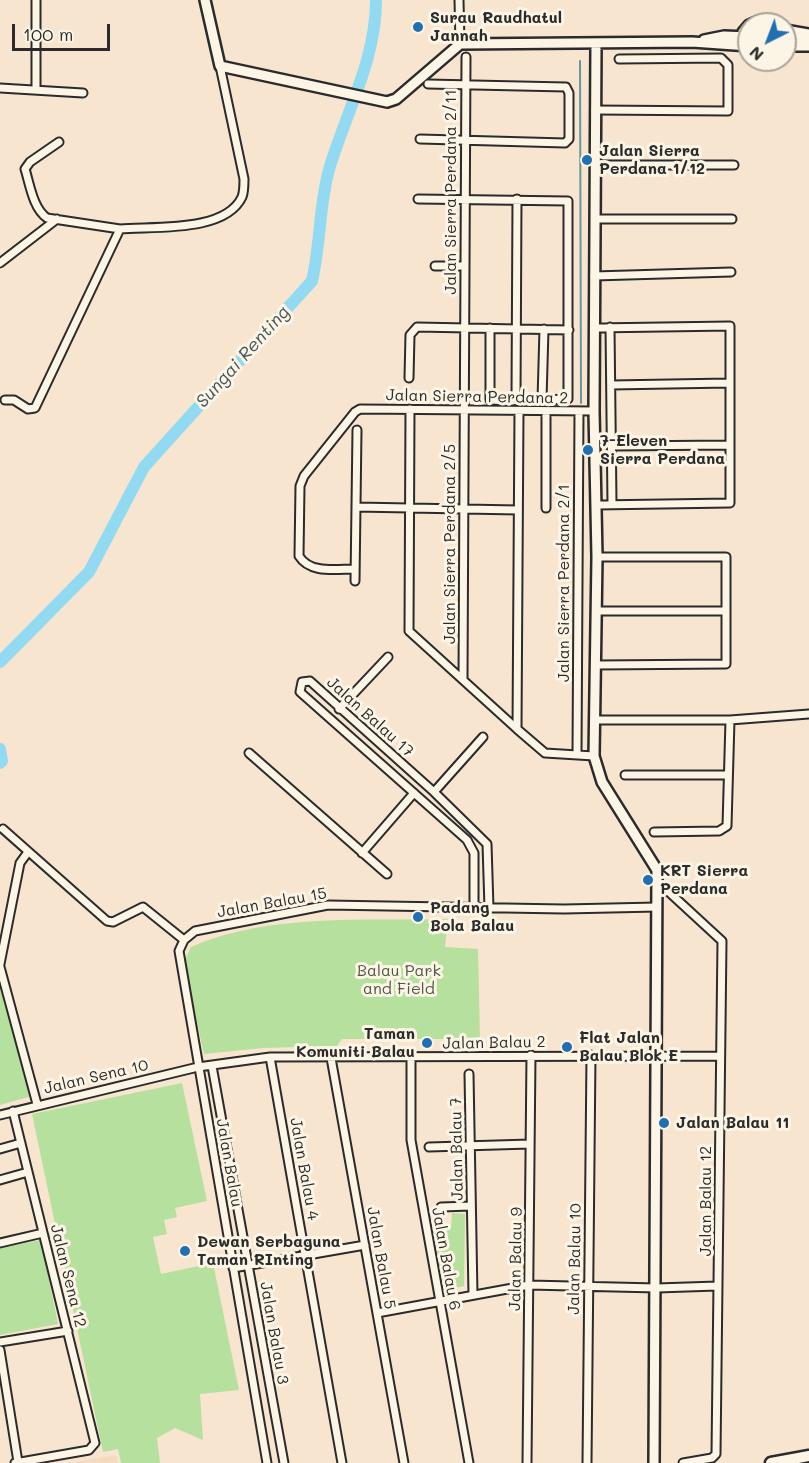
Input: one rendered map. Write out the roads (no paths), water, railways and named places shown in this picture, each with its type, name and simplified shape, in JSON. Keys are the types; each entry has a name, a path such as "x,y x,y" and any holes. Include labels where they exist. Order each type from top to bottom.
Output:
{"main road":[{"path":"771,1463 809,1456"}],"street":[{"path":"36,0 36,90"},
{"path":"59,142 30,162 25,169 37,206 47,218 120,229 193,226 224,215 242,196 244,179 205,0"},
{"path":"459,0 460,44"},
{"path":"220,66 387,102 396,99 460,44 692,42 723,36 737,39"},
{"path":"596,42 594,411 597,557 594,756 602,782 653,861 658,882 654,1463"},
{"name":"Jalan Sierra Perdana 2/11","path":"464,410 466,57"},
{"path":"595,110 728,111 726,62 721,58 619,59"},
{"path":"420,139 565,143 569,139 569,93 566,87 428,84"},
{"path":"0,88 83,93"},
{"path":"595,165 734,165"},
{"path":"418,199 568,201 568,399 542,400 544,329"},
{"path":"490,328 491,401 513,400 516,397 517,199"},
{"path":"0,263 57,219"},
{"path":"595,219 732,219"},
{"path":"5,400 14,400 28,409 35,408 120,229"},
{"path":"435,266 464,266"},
{"path":"594,276 731,272"},
{"path":"594,328 730,326 730,503 596,505"},
{"path":"409,378 410,335 417,327 569,330"},
{"path":"610,327 612,504"},
{"path":"611,385 729,383"},
{"name":"Jalan Sierra Perdana 2","path":"356,569 314,568 302,562 299,556 300,486 304,476 360,409 594,411"},
{"path":"410,410 409,632 545,753 594,756"},
{"name":"Jalan Sierra Perdana 2/5","path":"463,679 464,410"},
{"path":"518,729 519,411"},
{"path":"546,411 546,507"},
{"name":"Jalan Sierra Perdana 2/1","path":"577,754 579,411"},
{"path":"355,580 357,430"},
{"path":"612,446 730,445"},
{"path":"356,507 518,510"},
{"path":"596,665 726,664 726,558 597,557"},
{"path":"596,611 725,611"},
{"path":"339,709 388,657"},
{"name":"Jalan Balau 17","path":"474,907 472,848 300,692 302,682 310,681 434,792 487,844 489,908"},
{"path":"594,720 730,720 809,714"},
{"path":"654,832 719,831 725,828 729,822 730,720"},
{"path":"434,792 483,737"},
{"path":"249,753 387,874"},
{"path":"625,775 729,775"},
{"path":"362,853 414,793"},
{"path":"3,829 107,921 113,922 143,907 184,940"},
{"path":"28,852 20,863 0,965 37,1104"},
{"name":"Jalan Balau 12","path":"658,882 722,940 716,1454 712,1458 683,1463"},
{"name":"Jalan Balau 15","path":"184,940 195,931 328,905 489,908 657,907"},
{"name":"Jalan Balau","path":"184,940 179,951 267,1463"},
{"name":"Jalan Balau 9","path":"527,1463 531,1055"},
{"name":"Jalan Balau 10","path":"587,1463 591,1055"},
{"name":"Jalan Balau 2","path":"198,1067 270,1057 720,1056"},
{"name":"Jalan Balau 4","path":"270,1057 342,1463"},
{"name":"Jalan Balau 5","path":"331,1058 404,1463"},
{"name":"Jalan Balau 6","path":"411,1058 411,1140 469,1463"},
{"name":"Jalan Balau 3","path":"212,1066 284,1463"},
{"name":"Jalan Sena 10","path":"0,1115 37,1104 198,1067"},
{"name":"Jalan Balau 7","path":"469,1074 473,1295"},
{"name":"Jalan Sena 12","path":"13,1111 95,1443 93,1447 16,1463"},
{"path":"0,1149 21,1143"},
{"path":"429,1147 530,1144"},
{"path":"0,1180 28,1172"},
{"path":"441,1207 471,1206"},
{"path":"0,1243 43,1233"},
{"path":"233,1268 365,1245"},
{"path":"377,1312 529,1285 657,1288 717,1286"},
{"path":"0,1342 68,1331"},
{"path":"0,1350 16,1463"}],"waterway":[{"name":"Sungai Renting","path":"0,662 89,572 144,467 312,281 327,177 366,63 375,21 376,0"},
{"path":"580,61 581,403"},
{"name":"Sungai Renting","path":"0,749 2,761 0,763"}],"place":[{"name":"Surau Raudhatul Jannah","path":"418,27"},
{"name":"Jalan Sierra Perdana 1/12","path":"587,160"},
{"name":"7-Eleven Sierra Perdana","path":"588,450"},
{"name":"KRT Sierra Perdana","path":"648,880"},
{"name":"Padang Bola Balau","path":"418,917"},
{"name":"Taman Komuniti Balau","path":"427,1043"},
{"name":"Flat Jalan Balau Blok E","path":"567,1047"},
{"name":"Jalan Balau 11","path":"664,1123"},
{"name":"Dewan Serbaguna Taman RInting","path":"185,1251"}],"park label":[{"name":"Balau Park and Field","path":"399,980"}]}
